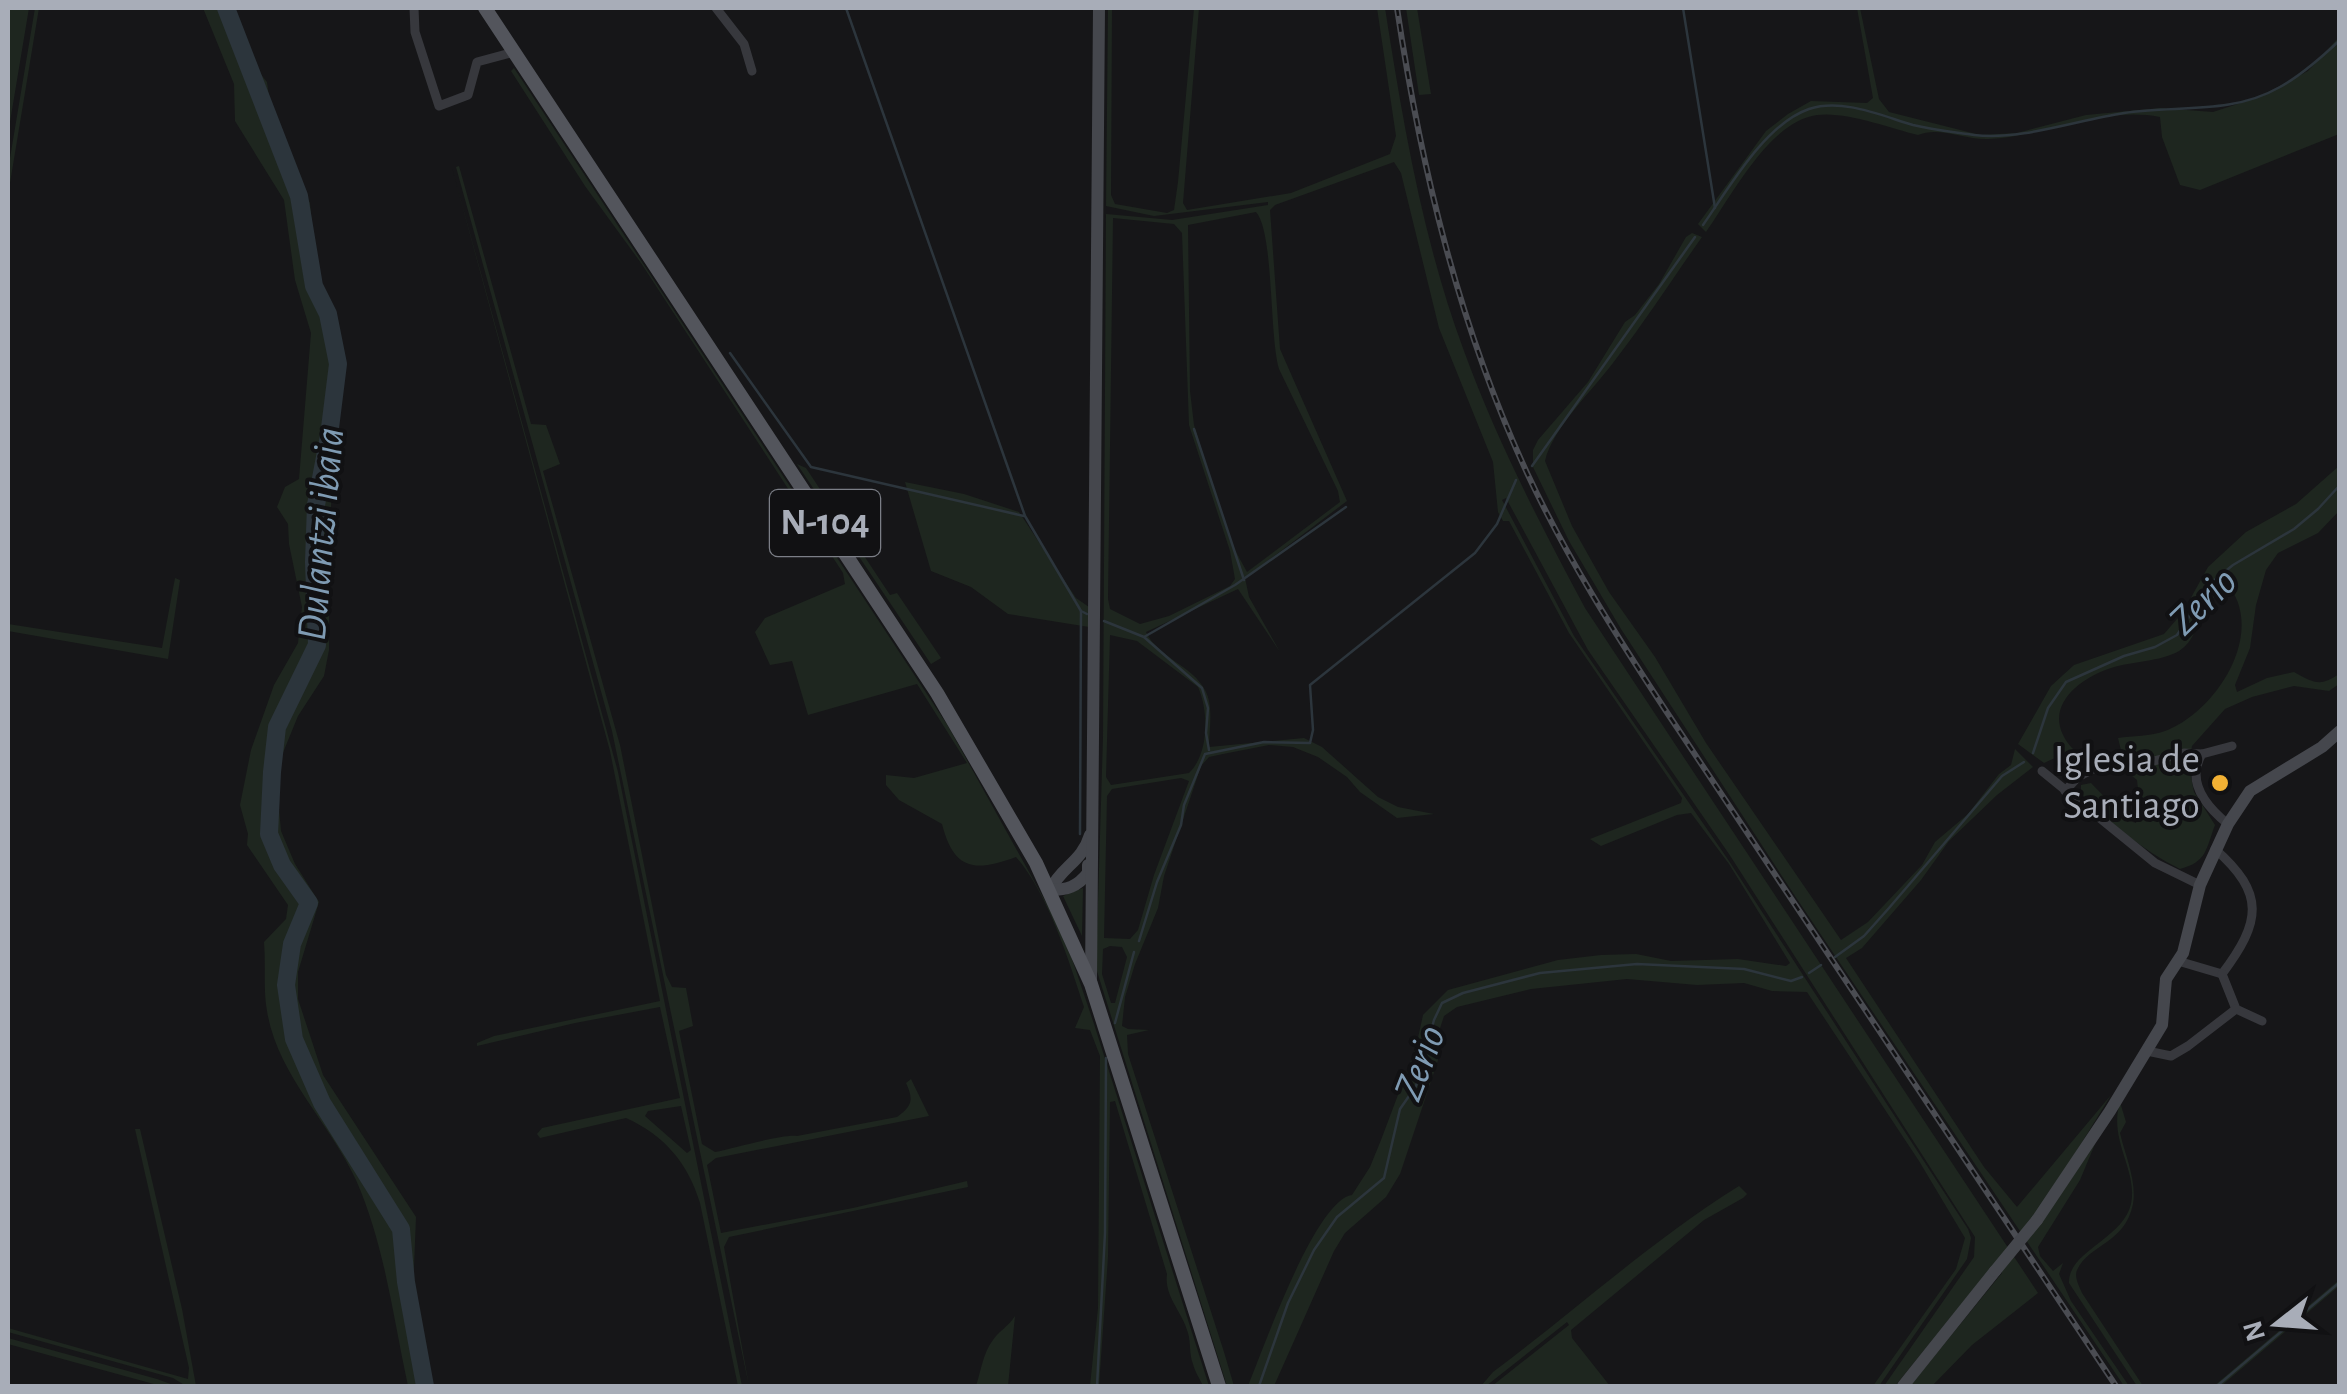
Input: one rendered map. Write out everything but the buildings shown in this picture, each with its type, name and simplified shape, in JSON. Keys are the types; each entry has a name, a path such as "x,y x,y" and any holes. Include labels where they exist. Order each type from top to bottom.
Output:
{"main road":[{"name":"N-104","path":"485,8 937,692 1050,890 1091,984 1218,1386"}],"street":[{"path":"414,8 415,32 439,106 468,95 477,62 514,52"},
{"path":"716,8 744,44 752,71"},
{"path":"1050,890 1067,890 1082,881 1092,823 1098,8"},
{"path":"1903,1386 2037,1220 2162,1024 2166,979 2189,937 2200,885 2214,848 2250,790 2312,753 2340,731"},
{"path":"2066,791 2078,777 2096,768 2134,766 2232,746"},
{"path":"2202,754 2196,763 2200,794 2208,808 2228,824"},
{"path":"2042,771 2155,863 2200,885"},
{"path":"2214,848 2232,864 2248,889 2254,908 2249,932 2222,974"},
{"path":"1036,864 1082,865"},
{"path":"1050,890 1082,865"},
{"path":"1082,865 1091,984"},
{"path":"2178,960 2222,974"},
{"path":"2222,974 2236,1009 2262,1022"},
{"path":"2146,1051 2171,1056 2236,1009"}],"shaded area":[{"path":"8,8 29,8 8,134"},
{"path":"35,8 39,8 8,195 8,170"},
{"path":"203,8 231,8 251,62 267,82 270,105 294,172 310,203 318,289 334,331 341,371 329,533 329,650 324,676 298,716 280,760 278,798 281,831 295,864 319,902 298,972 298,999 323,1075 416,1217 413,1292 431,1386 408,1386 381,1256 366,1205 345,1159 281,1056 267,1011 264,942 286,919 288,905 247,845 240,805 251,750 274,685 298,643 302,607 288,524 277,507 285,487 299,479 311,333 295,280 284,200 235,121 234,84"},
{"path":"1108,8 1112,8 1111,195 1115,204 1167,213 1174,210 1178,182 1194,8 1199,8 1183,203 1187,210 1291,193 1390,154 1396,136 1377,8 1385,8 1407,138 1437,267 1477,384 1536,514 1585,608 2038,1293 1972,1345 1932,1386 1910,1386 2002,1273 1995,1263 1895,1386 1884,1386 1974,1257 1975,1237 1729,854 1588,650 1506,498 1502,500 1574,636 1729,861 1968,1229 1971,1238 1967,1259 1879,1386 1873,1386 1956,1269 1965,1238 1807,992 1772,991 1744,983 1697,985 1627,979 1531,989 1457,1007 1444,1016 1438,1034 1438,1060 1400,1174 1386,1197 1345,1233 1334,1251 1274,1386 1248,1386 1307,1248 1322,1222 1338,1203 1352,1195 1370,1167 1416,1047 1423,1015 1448,990 1558,960 1601,955 1636,954 1671,961 1738,959 1786,966 1790,963 1729,864 1691,813 1601,846 1590,839 1681,803 1682,798 1569,633 1509,521 1503,521 1498,512 1493,462 1439,328 1401,173 1394,162 1270,210 1280,349 1347,501 1245,578 1249,597 1280,652 1238,589 1146,632 1158,649 1192,674 1205,690 1210,711 1209,747 1304,738 1322,747 1378,797 1398,807 1434,814 1397,818 1318,757 1293,747 1269,745 1223,754 1209,757 1201,766 1164,876 1158,908 1135,964 1125,997 1122,1026 1149,1030 1127,1035 1128,1054 1234,1386 1227,1386 1096,968 1103,737 1106,214 1172,220 1268,202 1154,216 1106,206","holes":["1256,212 1266,240 1279,369 1340,502 1247,572 1230,541 1194,425 1188,225","1113,218 1174,224 1182,233 1189,425 1230,551 1235,579 1230,586 1169,616 1140,624 1110,609","1110,635 1137,641 1198,687 1205,732 1200,755 1189,773 1111,785 1106,777","1181,778 1189,781 1138,930 1130,939 1104,938 1107,796 1112,789","1122,947 1127,957 1115,1003 1111,1003 1102,974 1103,949"]},
{"path":"1406,8 1417,8 1431,94 1419,95"},
{"path":"1857,8 1879,99 1889,112 1980,135 2017,133 2086,115 2161,108 2213,112 2259,97 2308,71 2339,37 2339,134 2200,190 2180,185 2162,137 2160,117 2117,115 2010,137 1979,139 1935,132 1918,135 1854,118 1817,115 1800,120 1768,145 1706,232 1698,224 1766,131 1811,101 1867,103 1873,98"},
{"path":"514,68 948,726 1049,908 1094,1024 1209,1386 1203,1386 1195,1370 1188,1333 1168,1290 1167,1274 1115,1101 1110,1102 1108,1257 1099,1386 1090,1386 1098,1308 1100,1056 1090,1030 1075,1028 1084,1007 1048,908 1016,857 989,865 968,864 953,851 942,824 899,800 886,785 886,775 914,778 967,763 917,684 808,715 792,661 770,665 755,632 765,618 845,584 843,573 641,263 585,186 511,71"},
{"path":"459,166 531,424 546,425 560,464 543,471 620,745 666,975 672,987 686,988 693,1026 679,1031 702,1144 715,1152 897,1117 910,1102 906,1083 911,1079 929,1116 716,1158 707,1165 721,1233 967,1181 968,1187 729,1237 724,1247 749,1386 612,731 456,167"},
{"path":"452,168 618,772 742,1386 738,1386 700,1203 689,1175 673,1152 652,1133 626,1118 540,1138 537,1134 542,1128 680,1098 660,1007 477,1046 494,1036 660,1001 610,751","holes":["681,1106 691,1150 687,1153 645,1116 648,1111"]},
{"path":"1692,233 1702,237 1627,344 1565,421 1545,461 1572,526 1609,592 1655,657 1706,743 1841,940 1868,922 1922,865 1935,842 1968,814 1999,774 2011,765 2015,749 2033,767 1949,841 1862,948 1846,958 1984,1167 2017,1207 2111,1095 2063,1173 2038,1227 2095,1144 2080,1180 2038,1247 2040,1256 2053,1271 2063,1263 2059,1274 2071,1301 2129,1386 2124,1386 1795,896 1621,629 1569,541 1533,467 1533,450 1538,440 1588,382 1625,322 1659,284"},
{"path":"797,464 806,468 890,595 897,593 941,658 931,664"},
{"path":"2339,466 2339,511 2318,533 2278,553 2266,570 2250,648 2235,685 2237,692 2267,678 2294,672 2317,682 2339,674 2339,684 2329,691 2294,686 2252,697 2225,709 2192,746 2189,766 2194,792 2215,825 2201,858 2180,869 2116,826 2081,794 2081,785 2091,783 2127,820 2136,823 2140,807 2137,780 2126,771 2118,738 2165,731 2201,708 2216,691 2238,651 2242,629 2240,608 2231,589 2211,600 2193,636 2179,651 2097,674 2064,700 2060,724 2064,737 2075,751 2088,751 2092,763 2057,757 2044,763 2018,744 2051,686 2074,665 2164,634 2183,612 2208,567 2246,532 2296,504"},
{"path":"905,482 964,494 1019,512 1076,598 1089,607 1089,627 1008,614 971,587 931,571"},
{"path":"175,578 180,580 168,659 8,631 8,624 162,648"},
{"path":"1083,888 1082,936 1063,896"},
{"path":"2120,1102 2126,1122 2120,1133 2132,1177 2133,1204 2123,1228 2083,1261 2076,1276 2082,1293 2143,1386 2137,1386 2069,1283 2077,1262 2118,1227 2131,1204 2131,1179 2118,1129"},
{"path":"135,1129 140,1129 196,1386 8,1332 8,1328 188,1379 189,1368"},
{"path":"1739,1186 1747,1194 1743,1198 1704,1220 1571,1330 1572,1338 1610,1386 1492,1386 1569,1325 1567,1322 1481,1386 1493,1372 1645,1252"},
{"path":"2339,1280 2339,1286 2221,1386 2214,1386"},
{"path":"1015,1316 1008,1386 976,1386 990,1345"},
{"path":"8,1338 176,1386 161,1386 8,1344"}],"waterway":[{"name":"Dulantzi ibaia","path":"226,8 299,196 314,286 328,314 338,364 316,505 317,645 277,727 272,772 269,834 282,865 309,903 292,944 286,985 294,1039 322,1103 401,1229 406,1282 425,1386"},
{"path":"846,8 1025,516 1081,611 1087,614"},
{"path":"1683,8 1715,208"},
{"path":"1703,225 1763,143 1778,128 1809,109 1849,107 1928,128 1974,135 2010,135 2124,113 2242,102 2288,82 2340,40"},
{"path":"1532,466 1695,237"},
{"path":"730,353 811,467 1024,516"},
{"path":"1194,429 1244,580"},
{"path":"1139,941 1205,754 1264,742 1310,743 1310,685 1475,553 1497,524 1516,480"},
{"name":"Zerio","path":"2033,753 2048,708 2066,682 2177,635 2212,582 2294,529 2340,485"},
{"path":"1144,637 1235,585 1346,507"},
{"path":"1080,834 1081,611"},
{"path":"1104,621 1144,637 1202,688 1208,708 1209,750"},
{"name":"Zerio","path":"1835,957 1864,936 2002,776 2024,762"},
{"path":"1115,1023 1134,952"},
{"name":"Zerio","path":"1259,1386 1288,1303 1314,1250 1337,1217 1384,1178 1400,1109 1416,1086 1442,1003 1463,993 1540,973 1637,964 1744,969 1791,981 1802,977"},
{"name":"Zerio","path":"1809,973 1821,965"},
{"path":"1097,1386 1105,1233 1106,1058"},
{"path":"2217,1386 2340,1282"}],"railway":[{"path":"1397,8 1431,187 1463,304 1504,419 1543,506 1647,682 2116,1386"}],"place":[{"name":"Iglesia de Santiago","path":"2220,783"}]}
